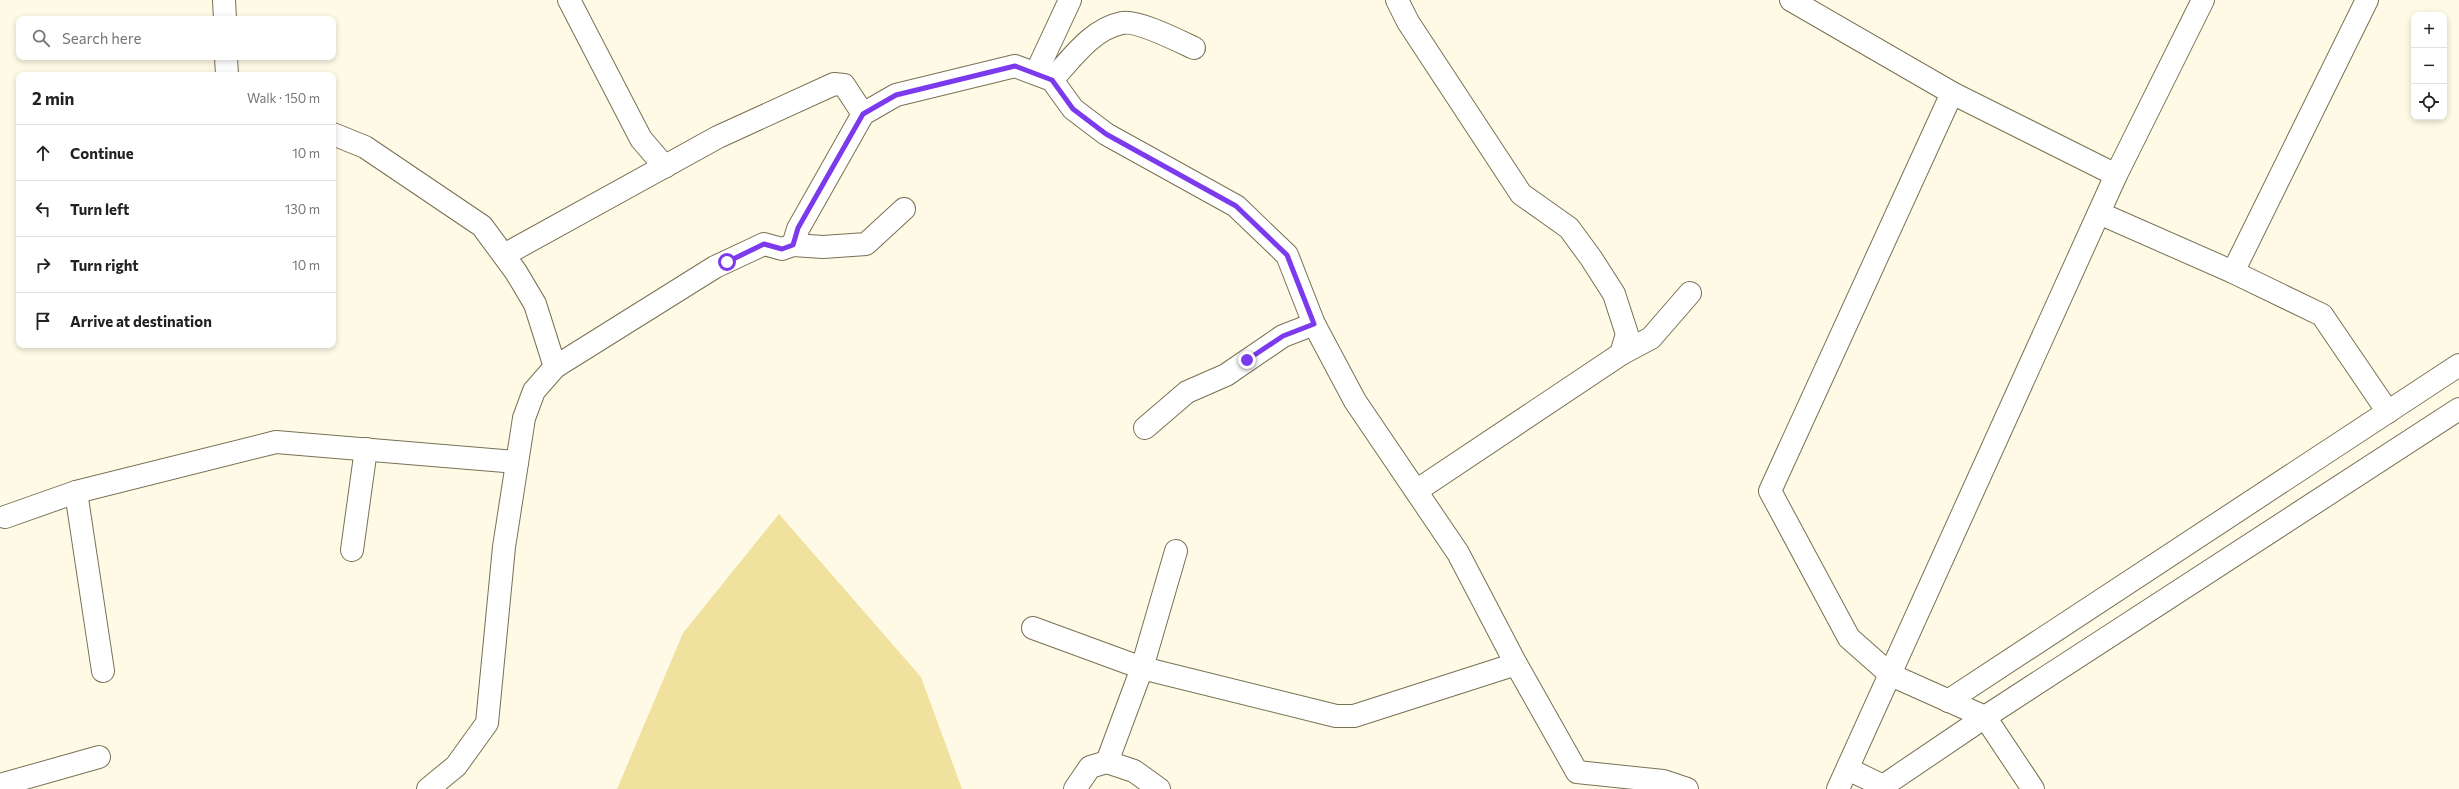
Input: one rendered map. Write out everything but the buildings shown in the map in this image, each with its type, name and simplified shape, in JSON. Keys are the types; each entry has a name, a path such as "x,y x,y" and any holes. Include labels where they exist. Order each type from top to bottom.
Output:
{"street":[{"path":"224,0 224,16"},
{"path":"570,0 641,139 664,166"},
{"path":"1044,76 1070,0"},
{"path":"1397,0 1408,22 1521,194 1569,228 1591,258 1614,294 1627,334 1621,354"},
{"path":"1791,0 1952,93 2116,175"},
{"path":"1838,789 1891,675 2116,175 2203,0"},
{"path":"2233,272 2367,0"},
{"path":"1044,76 1091,38 1123,23 1159,31 1194,48"},
{"path":"226,60 227,72"},
{"path":"793,245 798,228 863,114 896,95 1015,66 1044,76 1073,109 1106,134 1236,206 1287,255 1314,324 1354,401 1458,553 1516,664 1577,772 1663,781 1687,789"},
{"path":"504,255 718,137 834,84 844,85 863,114"},
{"path":"1952,93 1770,490 1849,638 1891,675 1985,717 2032,789"},
{"path":"336,135 364,147 482,226 504,255 535,304 555,367"},
{"path":"428,789 456,766 487,723 504,547 524,418 534,391 555,367 715,267 764,244 782,249 793,245 823,247 866,244 904,208"},
{"path":"2099,213 2233,272 2322,315 2388,412"},
{"path":"1416,491 1621,354 1651,338 1690,294"},
{"path":"1145,428 1187,392 1226,374 1283,336 1314,324"},
{"path":"1948,700 2459,365"},
{"path":"1848,769 1883,786 1985,717 2459,409"},
{"path":"5,517 76,492 276,442 517,462"},
{"path":"352,550 366,449"},
{"path":"76,492 103,671"},
{"path":"1107,762 1142,668 1176,551"},
{"path":"1033,628 1142,668 1336,716 1354,716 1516,664"},
{"path":"0,785 99,757"},
{"path":"1075,789 1090,767 1107,762 1134,771 1159,789"}],"shaded area":[{"path":"779,514 921,677 962,789 617,789 683,633"}],"route":[{"path":"727,262 764,244 782,249 793,245 798,228 863,114 896,95 1015,66 1052,80 1073,109 1106,134 1160,166 1236,206 1287,255 1314,324 1283,336 1247,360"}]}
